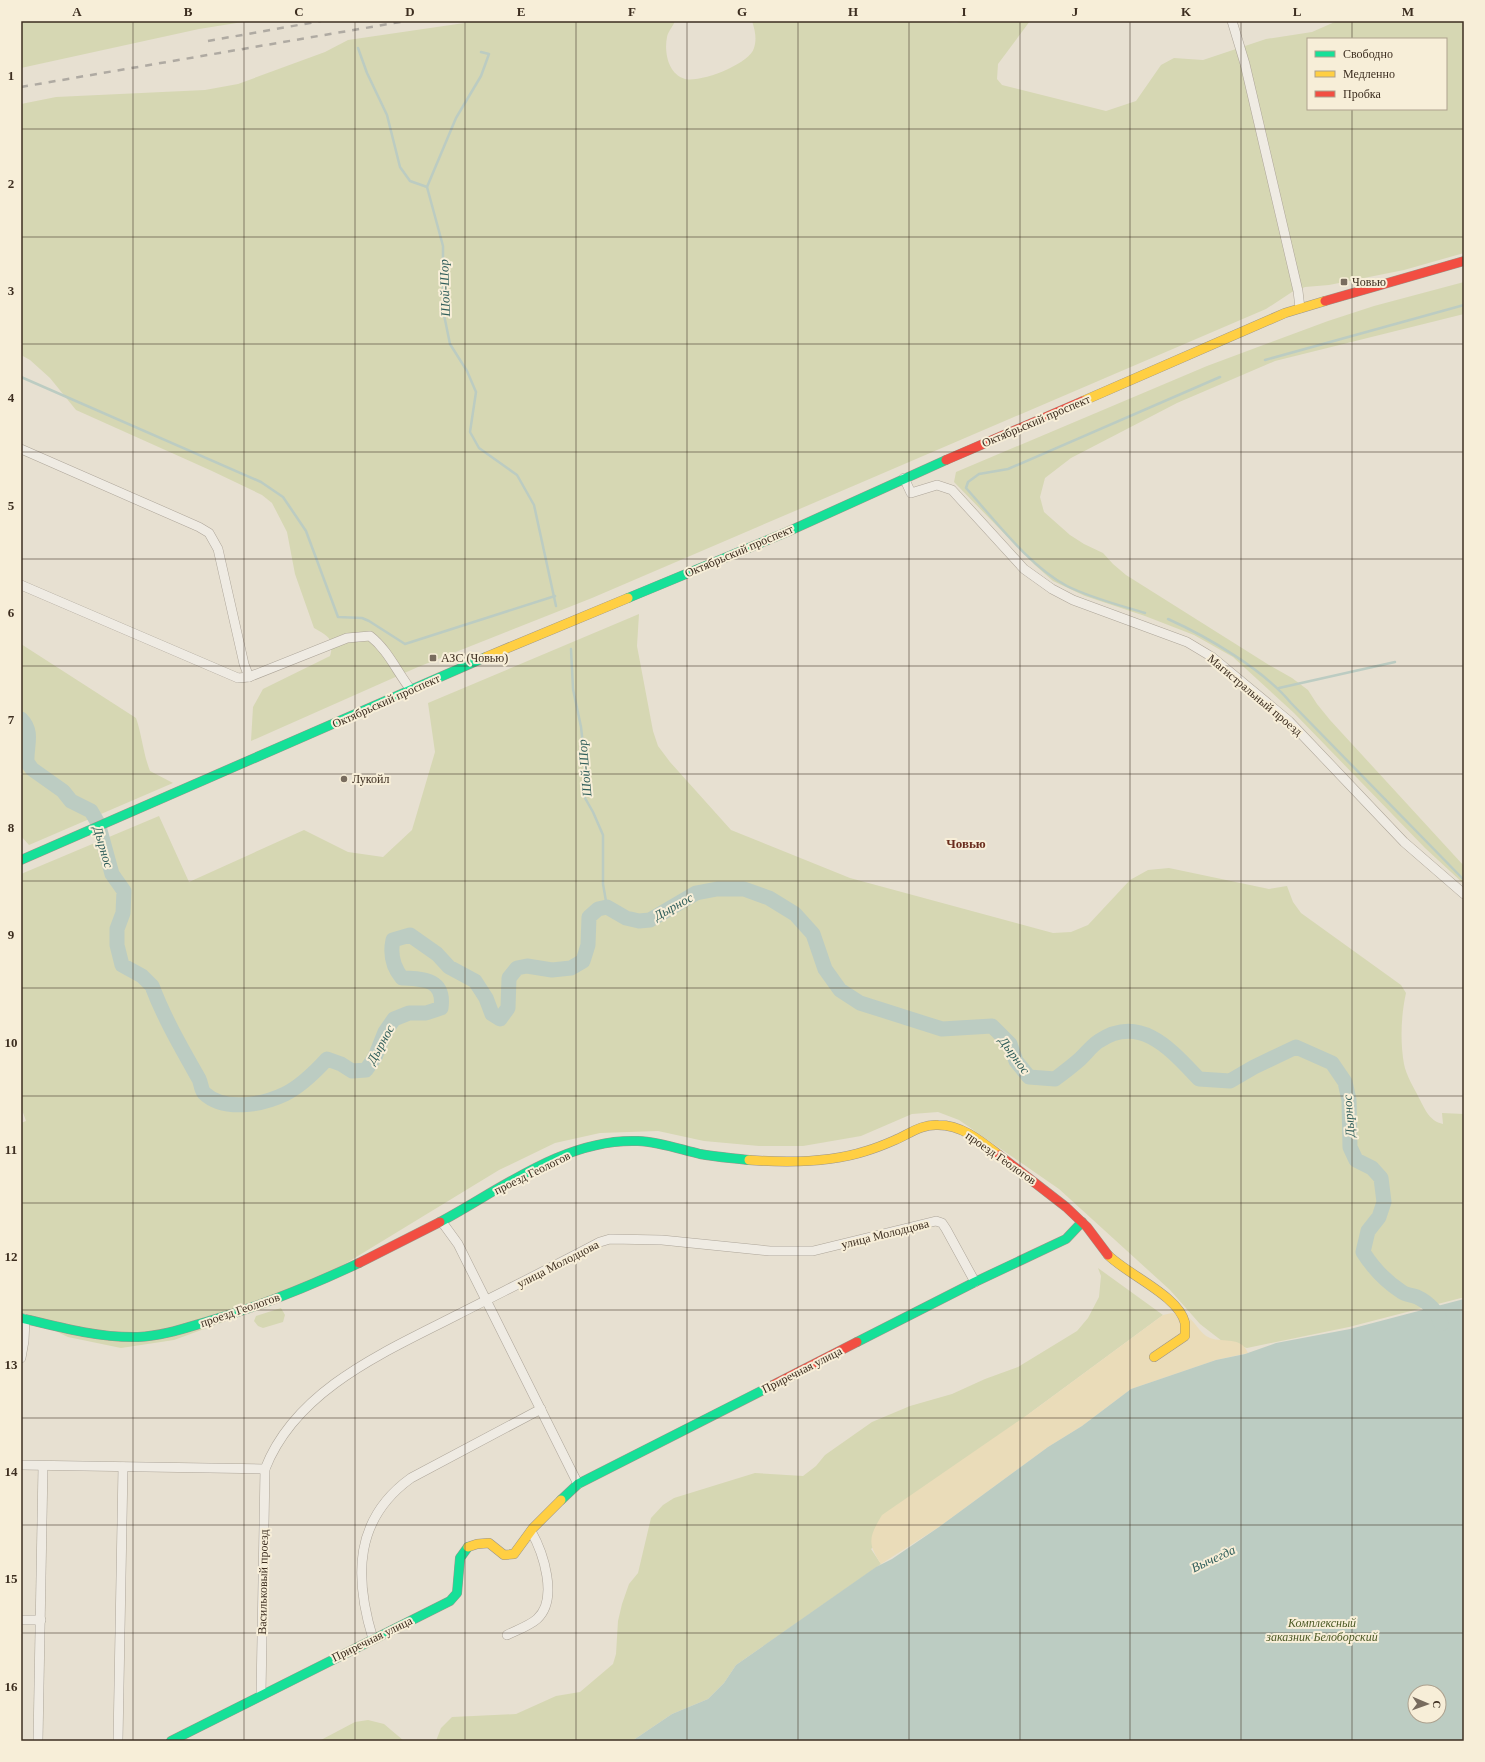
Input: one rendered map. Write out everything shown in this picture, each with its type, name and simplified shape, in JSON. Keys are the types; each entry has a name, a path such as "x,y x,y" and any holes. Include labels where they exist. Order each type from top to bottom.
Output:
{"street":[{"path":"1232,21 1249,80 1298,291 1300,308"},
{"name":"Октябрьский проспект","path":"21,860 453,671 787,532 904,478 1284,313 1464,261"},
{"path":"21,449 199,527 209,533 218,549 244,664 249,677"},
{"name":"Магистральный проезд","path":"904,478 911,493 937,485 952,490 1024,569 1052,589 1073,600 1187,642 1212,657 1289,721 1404,842 1464,894"},
{"path":"21,585 238,678 249,677 347,638 370,636 381,644 398,673 411,690"},
{"name":"проезд Геологов","path":"23,1318 126,1336 150,1336 175,1331 232,1315 325,1279 442,1222 557,1158 600,1144 658,1144 709,1155 739,1159 828,1160 844,1157 892,1142 928,1125 937,1125 962,1130 981,1142 1052,1195 1082,1222 1114,1261 1132,1276 1165,1297 1182,1318 1186,1330 1185,1336 1154,1358"},
{"path":"442,1222 458,1244 578,1484"},
{"name":"улица Молодцова","path":"265,1469 291,1424 312,1402 344,1376 397,1346 486,1300 600,1242 610,1239 662,1240 770,1251 813,1251 928,1222 936,1222 942,1223 946,1229 975,1282"},
{"name":"Приречная улица","path":"171,1741 261,1694 450,1601 457,1593 458,1560 462,1552 471,1546 489,1543 504,1554 514,1554 531,1531 578,1484 975,1282 1066,1239 1082,1222"},
{"path":"21,1358 24,1341 23,1318"},
{"path":"373,1639 366,1616 361,1591 361,1568 366,1540 371,1526 383,1504 398,1488 411,1478 541,1409"},
{"path":"21,1465 265,1469"},
{"path":"38,1741 43,1466"},
{"path":"118,1741 123,1467"},
{"name":"Васильковый проезд","path":"261,1694 265,1469"},
{"path":"507,1635 526,1627 538,1618 544,1609 547,1584 545,1564 540,1548 531,1531"},
{"path":"21,1620 40,1620"}],"green space":[{"path":"21,21 249,21 199,29 21,68"},
{"path":"478,21 675,21 667,37 666,49 668,62 679,76 685,79 692,79 702,78 724,71 744,60 751,54 755,41 755,31 752,21 937,21 956,23 964,21 1030,21 998,64 997,79 1002,85 1106,111 1136,101 1161,65 1174,58 1203,60 1266,39 1312,32 1337,21 1464,21 1464,253 1404,270 1329,285 1305,287 1292,292 1266,309 592,598 418,667 251,741 253,707 263,689 330,656 332,646 331,642 327,636 314,628 295,574 287,532 272,503 262,495 212,471 76,410 50,378 30,360 21,355 21,104 56,97 205,90 238,84 325,52 348,40"},
{"path":"1464,282 1464,314 1275,361 1177,403 1071,458 1045,478 1040,497 1044,512 1070,535 1103,553 1126,575 1292,678 1308,690 1330,720 1464,866 1464,884 1425,848 1294,713 1233,657 1194,635 1145,616 1085,596 1053,581 1035,565 954,482 956,472 1207,366 1328,321 1374,306"},
{"path":"639,614 637,646 653,731 658,746 670,762 731,830 850,878 1053,933 1071,932 1088,925 1130,880 1148,870 1169,868 1269,889 1287,886 1293,902 1301,913 1401,985 1406,993 1403,1010 1402,1047 1405,1068 1410,1081 1426,1110 1434,1120 1443,1124 1442,1113 1464,1114 1464,1299 1461,1298 1349,1327 1247,1348 1222,1341 1200,1324 1170,1290 1059,1189 959,1120 938,1112 912,1114 861,1136 803,1146 759,1146 704,1141 658,1131 600,1133 555,1143 499,1170 289,1298 174,1340 121,1348 68,1337 47,1327 21,1321 21,1123 26,1121 21,1107 21,874 159,816 189,882 304,830 348,852 383,857 412,830 435,752 428,703"},
{"path":"21,644 136,718 150,771 173,783 29,845 21,836"},
{"path":"1098,1268 1163,1315 1030,1413 871,1549 881,1564 736,1665 724,1683 708,1699 672,1714 632,1741 436,1741 441,1728 452,1717 516,1714 556,1696 580,1692 613,1664 616,1654 618,1621 622,1604 629,1584 638,1573 651,1518 663,1505 674,1498 755,1473 803,1476 816,1466 825,1455 872,1422 910,1406 952,1394 985,1379 1018,1367 1077,1331 1088,1318 1099,1297 1101,1276"},
{"path":"281,1308 285,1315 283,1322 263,1328 258,1326 254,1321 256,1316"},
{"path":"368,1720 384,1724 404,1741 319,1741 355,1722"}],"sand":[{"path":"1172,1313 1181,1314 1188,1317 1206,1336 1210,1338 1232,1341 1241,1344 1248,1353 1216,1360 1131,1389 1082,1426 1048,1447 939,1527 881,1564 873,1551 871,1540 874,1529 882,1515 1030,1413 1163,1315"}],"water":[{"name":"Вычегда","path":"1464,1299 1464,1741 632,1741 672,1714 708,1699 724,1683 736,1665 876,1567 892,1559 939,1527 1048,1447 1082,1426 1131,1389 1216,1360 1245,1354 1276,1343 1350,1329"}],"waterway":[{"path":"358,48 367,73 387,115 400,167 410,181 427,187"},
{"name":"Шой-Шор","path":"481,52 489,54 481,76 456,118 427,187 443,246 443,310 450,344 467,371 476,392 470,432 479,448 517,475 534,505 556,606"},
{"path":"1265,360 1464,305"},
{"path":"21,377 261,482 283,497 306,531 338,617 362,618 405,644 555,596"},
{"path":"1145,613 1086,594 1067,586 1053,577 1013,541 966,488 968,482 979,474 1008,469 1220,377"},
{"path":"1168,619 1184,626 1234,655 1266,678 1464,880"},
{"name":"Шой-Шор","path":"571,649 573,689 581,727 584,754 585,798 603,835 603,884 607,907"},
{"path":"1279,688 1395,662"},
{"name":"Дырнос","path":"21,719 27,729 27,762 32,769 63,791 71,801 91,811 98,823 112,874 124,891 123,913 117,929 117,945 122,965 142,976 152,986 168,1022 199,1079 204,1093 212,1099 232,1105 243,1105 255,1104 276,1098 291,1091 302,1083 327,1059 341,1064 352,1071 366,1070 375,1057 385,1032 394,1019 409,1013 426,1013 441,1008 440,991 436,986 425,980 402,978 399,974 393,960 393,940 410,935 437,954 449,967 475,981 486,998 492,1014 500,1019 508,1008 509,978 517,968 527,966 552,970 571,968 583,961 588,945 589,917 598,909 607,907 626,918 639,921 650,920 696,893 717,889 744,889 769,898 795,914 813,934 825,969 840,990 860,1003 942,1029 992,1026 1010,1044 1016,1061 1029,1077 1055,1079 1079,1060 1093,1045 1099,1041 1114,1033 1129,1031 1142,1033 1167,1047 1199,1079 1230,1081 1254,1067 1296,1047 1332,1063 1345,1082 1349,1100 1350,1147 1356,1160 1372,1168 1381,1178 1384,1202 1379,1217 1368,1231 1363,1252 1375,1269 1385,1279 1404,1293 1417,1297 1429,1305 1438,1315 1441,1324"}],"railway":[{"path":"208,41 321,21"},
{"path":"21,87 406,21"}],"traffic: fast":[{"path":"628,598 787,532 946,460"},
{"path":"21,860 486,657"},
{"path":"440,1222 534,1168 585,1148 611,1142 638,1141 662,1144 700,1154 749,1160"},
{"path":"857,1342 975,1282 1066,1239 1082,1222"},
{"path":"21,1318 108,1336 138,1337 156,1335 183,1329 247,1309 304,1288 359,1263"},
{"path":"561,1500 578,1484 773,1385"},
{"path":"171,1741 450,1601 457,1593 460,1558 468,1547"}],"traffic: slow":[{"path":"1083,401 1285,313 1325,301"},
{"path":"486,657 628,598"},
{"path":"749,1160 793,1162 838,1158 873,1149 916,1130 932,1125 947,1126 963,1131 978,1139 999,1155"},
{"path":"1108,1255 1117,1263 1152,1286 1181,1313 1185,1323 1185,1336 1154,1357"},
{"path":"468,1547 477,1544 489,1543 504,1555 514,1554 533,1528 561,1500"}],"traffic: jam":[{"path":"1325,301 1464,261"},
{"path":"946,460 1083,401"},
{"path":"999,1155 1066,1207 1087,1227 1108,1255"},
{"path":"359,1263 440,1222"},
{"path":"773,1385 857,1342"}],"place":[{"name":"Човью","path":"1344,282"},
{"name":"АЗС (Човью)","path":"433,658"},
{"name":"Лукойл","path":"344,779"}],"district":[{"name":"Човью","path":"966,843"}],"park label":[{"name":"Комплексный заказник Белоборский","path":"1322,1630"}]}
